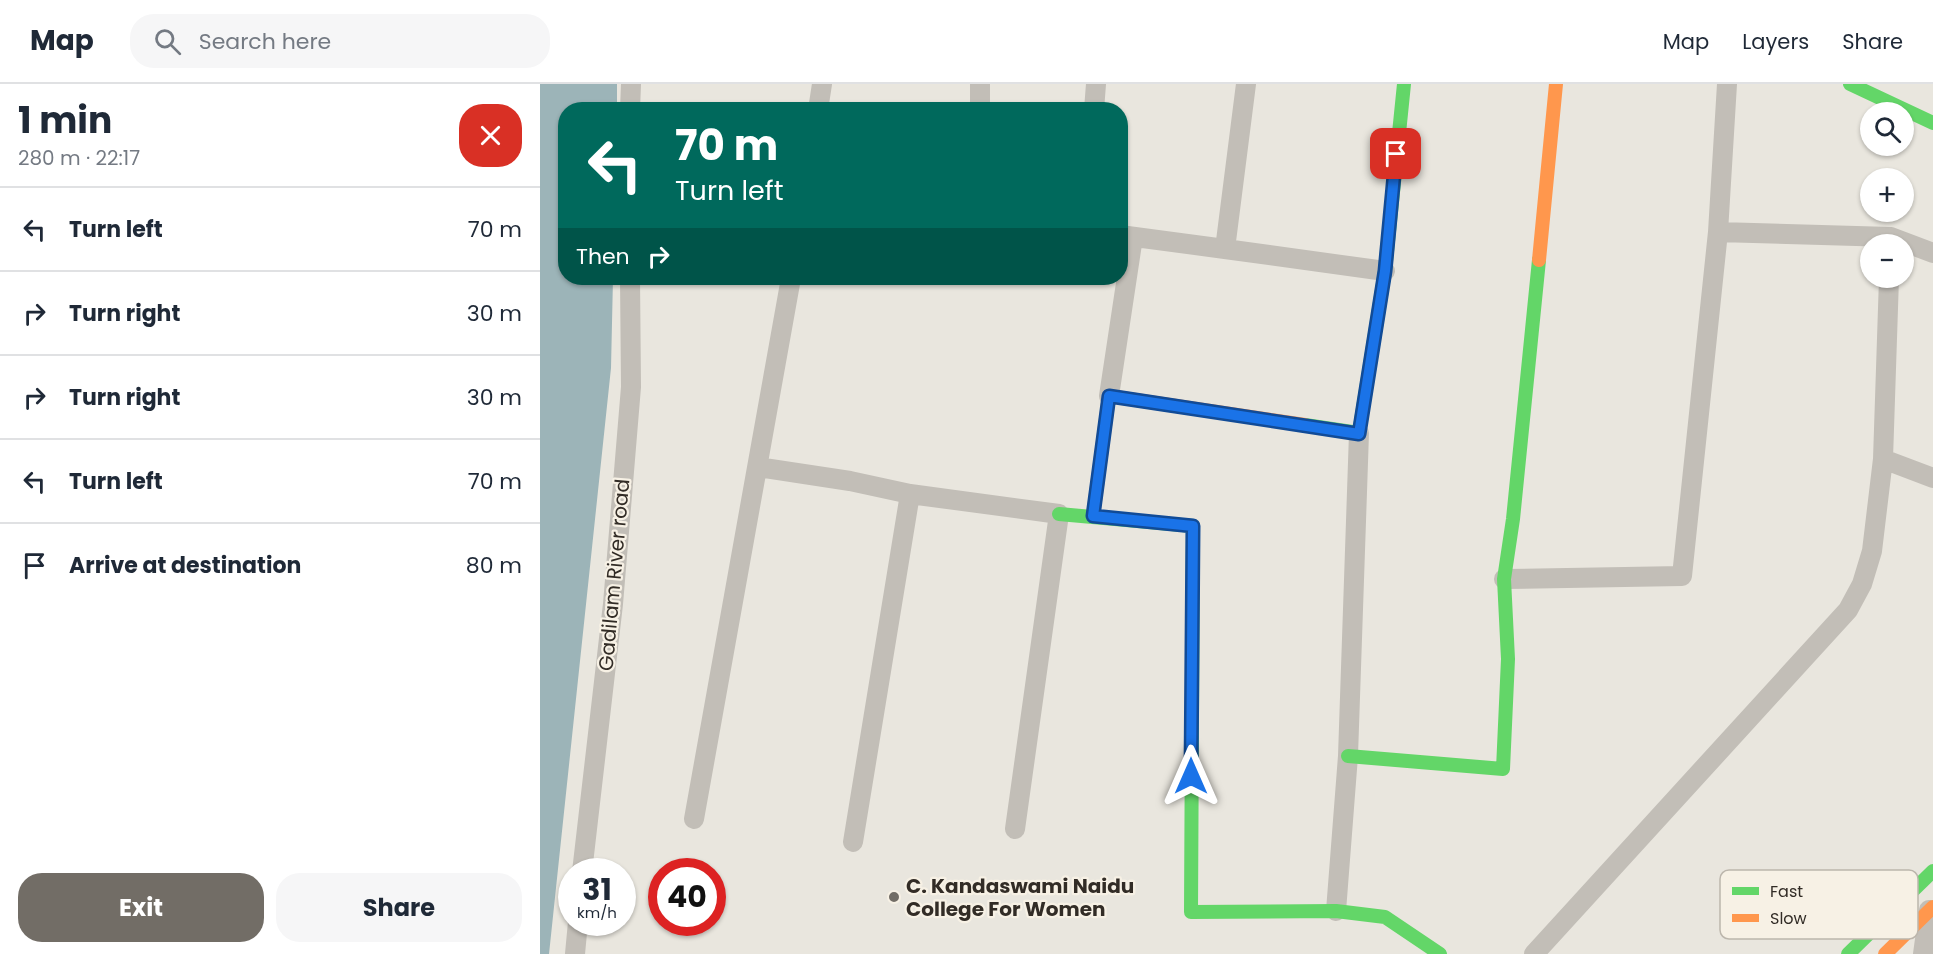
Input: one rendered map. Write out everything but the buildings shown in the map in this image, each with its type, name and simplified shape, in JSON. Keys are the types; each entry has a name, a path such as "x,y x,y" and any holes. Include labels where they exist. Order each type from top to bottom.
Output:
{"street":[{"path":"630,102 631,84"},
{"path":"820,102 822,84"},
{"path":"980,84 980,102"},
{"path":"1095,102 1096,84"},
{"path":"1225,249 1246,84"},
{"path":"1336,911 1348,756 1359,434 1385,271 1404,84"},
{"path":"1348,756 1470,769 1503,769 1508,659 1504,579 1513,519 1556,84"},
{"path":"1504,579 1682,576 1718,232 1727,84"},
{"path":"1850,84 1933,123"},
{"path":"1718,232 1860,239"},
{"path":"1128,236 1385,271"},
{"path":"1914,248 1933,253"},
{"name":"Gadilam River road","path":"584,858 613,604 631,387 630,285"},
{"path":"694,819 790,285"},
{"path":"1093,516 1121,285"},
{"path":"1534,954 1848,610 1863,584 1872,551 1883,459 1889,288"},
{"path":"1109,396 1359,434"},
{"path":"1883,459 1933,478"},
{"path":"758,467 850,481 910,494 1059,514 1193,526 1191,912 1336,911 1385,917 1440,954"},
{"path":"853,842 910,494"},
{"path":"1015,829 1059,514"},
{"path":"1918,886 1933,871"},
{"path":"1918,922 1931,909"},
{"path":"1923,954 1931,909"},
{"path":"575,954 577,936"},
{"path":"1848,954 1863,939"},
{"path":"1885,954 1900,939"}],"water":[{"path":"540,84 617,84 617,102 558,102 558,285 613,285 611,368 549,954 540,954"}],"traffic: fast":[{"path":"1305,425 1359,433 1385,271 1404,84"},
{"path":"1850,84 1933,123"},
{"path":"1348,756 1503,769 1508,659 1504,579 1513,519 1539,260"},
{"path":"1059,514 1193,526 1191,912 1336,911 1385,917 1440,954"},
{"path":"1918,886 1933,871"},
{"path":"1848,954 1863,939"}],"traffic: slow":[{"path":"1539,260 1556,84"},
{"path":"1093,516 1109,396 1305,425"},
{"path":"1918,922 1933,907"},
{"path":"1885,954 1900,939"}],"place":[{"name":"C. Kandaswami Naidu College For Women","path":"894,897"}],"route":[{"path":"1191,776 1193,526 1093,516 1109,396 1359,434 1385,271 1396,154"}]}
